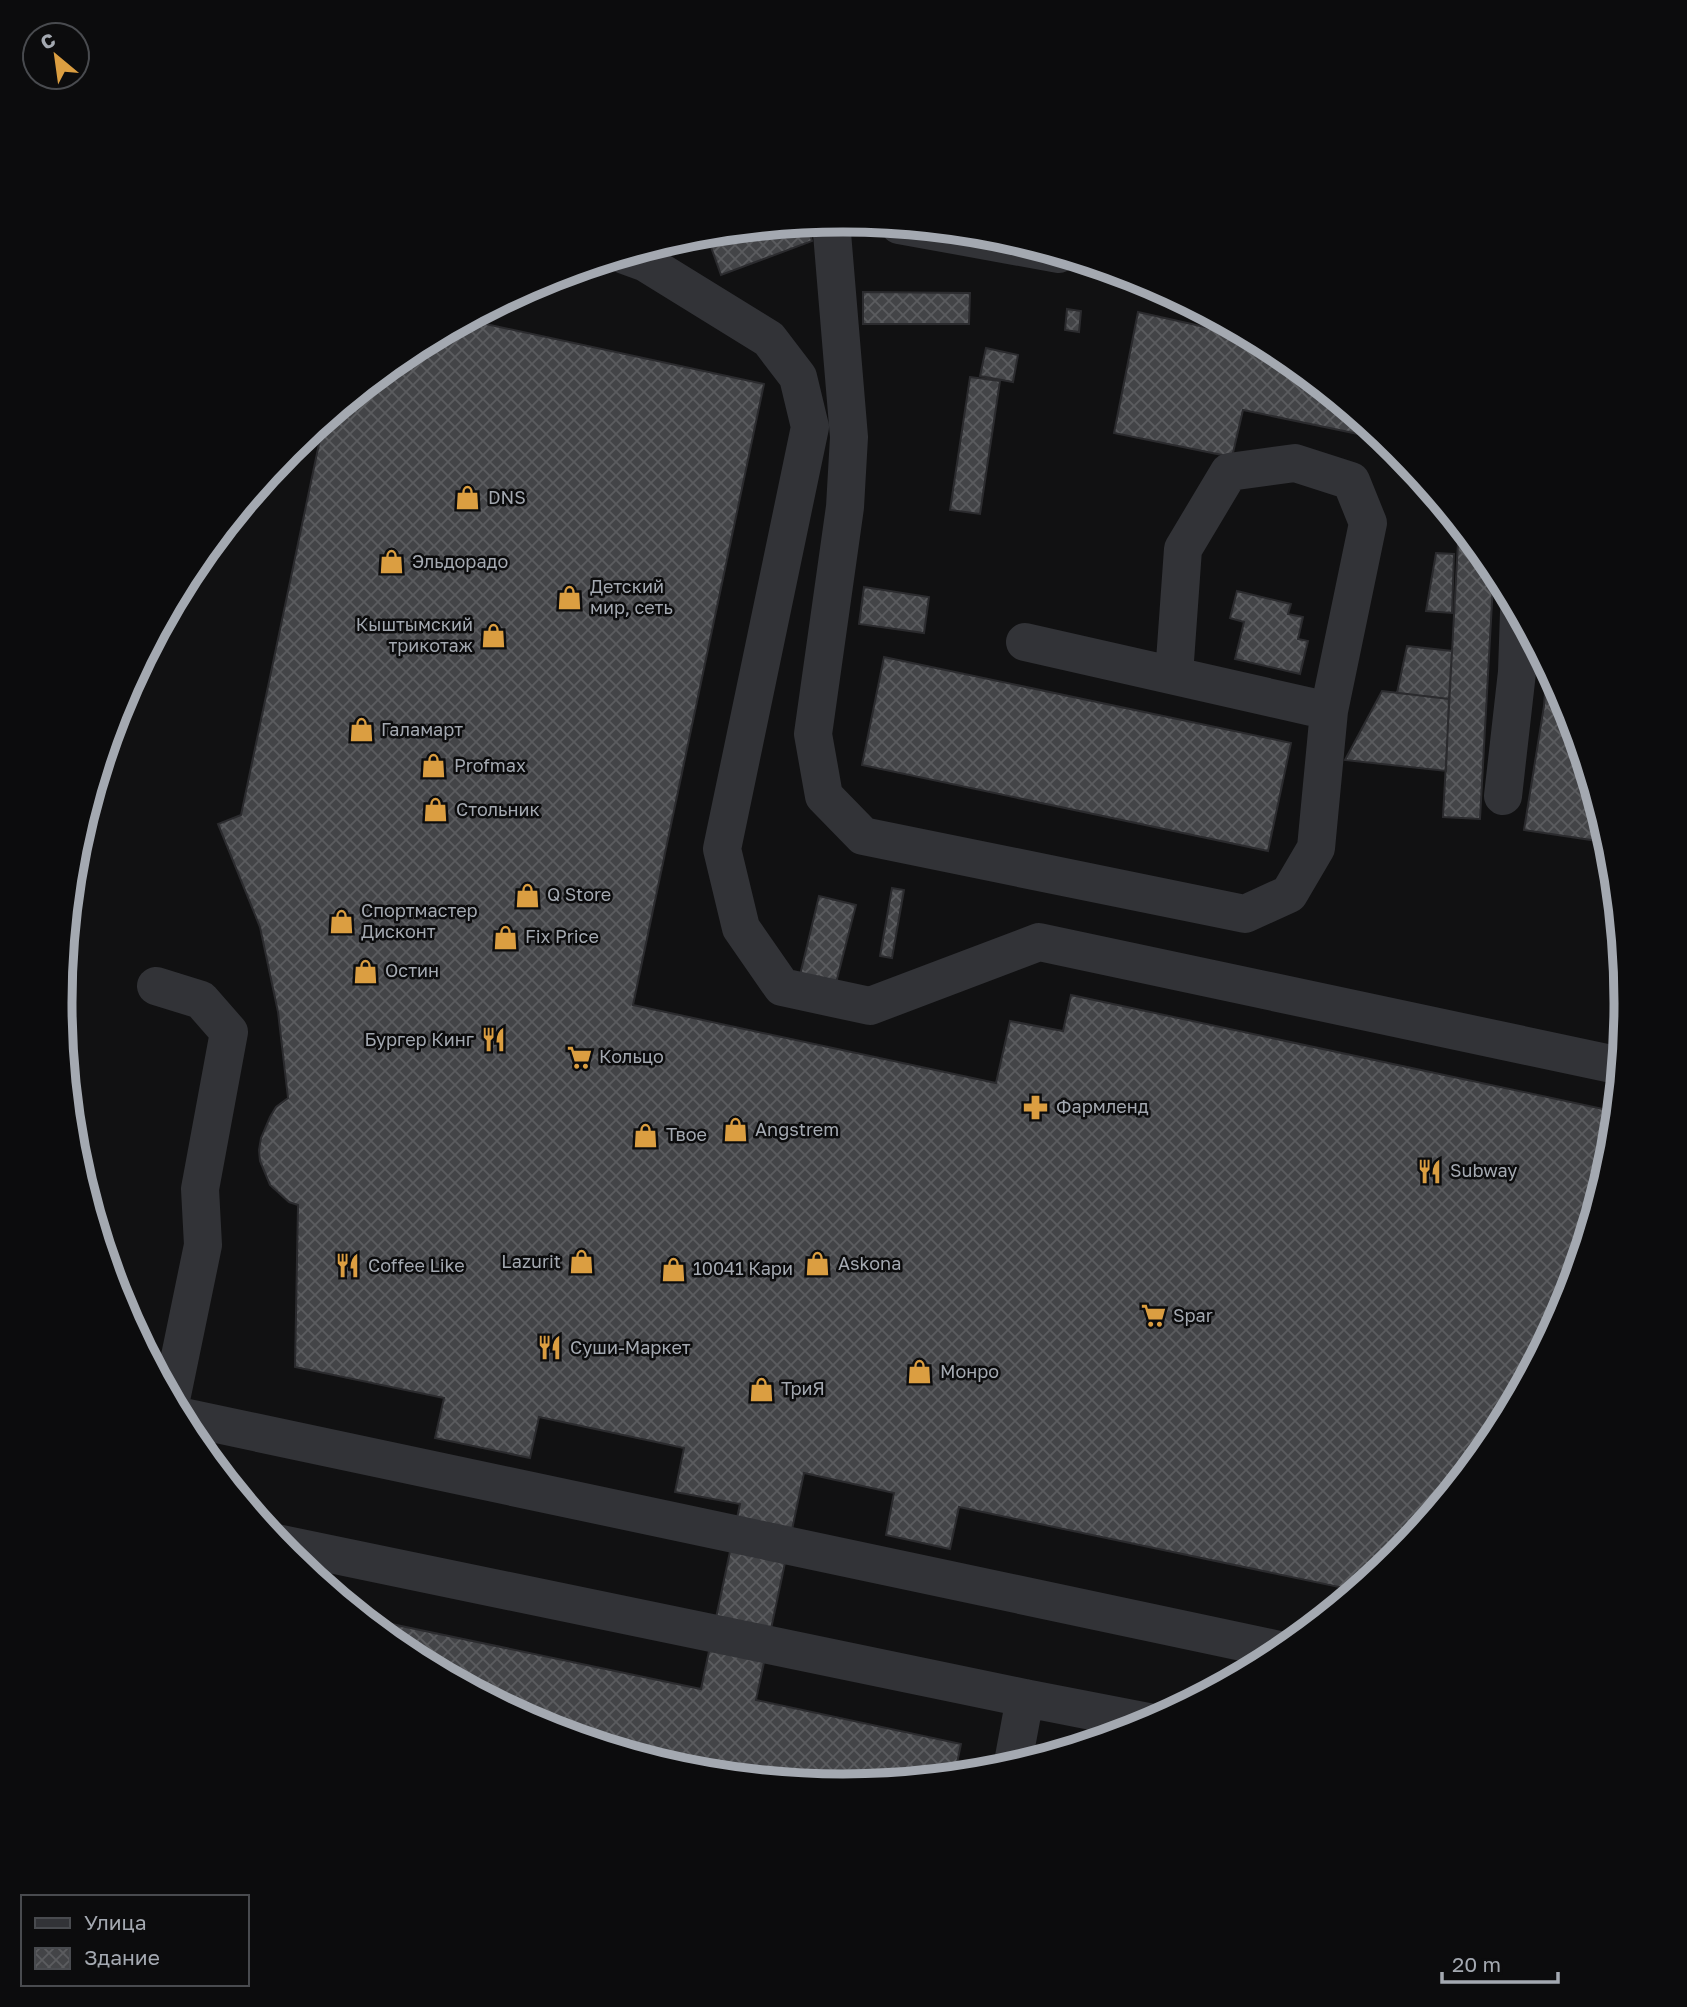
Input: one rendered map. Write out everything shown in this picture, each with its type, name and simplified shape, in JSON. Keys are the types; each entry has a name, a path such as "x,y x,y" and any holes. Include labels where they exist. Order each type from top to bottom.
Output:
{"lane":[{"path":"832,232 849,438 845,507 813,734 824,796 863,836 1245,914 1289,894 1316,848 1329,710 1368,523 1350,481 1295,463 1229,472 1183,549 1174,675"},
{"path":"638,260 768,339 798,377 810,427 722,849 741,928 782,987 870,1006 1039,942 1613,1064"},
{"path":"1503,796 1517,672 1518,630"},
{"path":"1026,642 1329,710"},
{"path":"156,986 201,1000 229,1032 200,1189 203,1245 174,1387"},
{"path":"194,1419 1268,1648"},
{"path":"296,1547 1026,1698 1123,1723"},
{"path":"1015,1755 1026,1698"}],"building":[{"path":"809,233 812,241 721,275 710,244 743,238"},
{"path":"863,292 970,293 969,324 863,324"},
{"path":"1067,309 1081,311 1079,332 1065,330"},
{"path":"1138,312 1221,331 1313,391 1365,435 1243,410 1232,457 1114,433"},
{"name":"Кольцо","path":"480,323 764,384 633,1005 996,1083 1010,1021 1063,1031 1071,995 1608,1110 1589,1203 1574,1252 1536,1345 1485,1432 1424,1512 1346,1589 959,1507 950,1549 886,1535 894,1493 804,1473 756,1700 961,1744 956,1767 894,1774 793,1774 693,1760 595,1734 502,1696 458,1672 383,1622 701,1689 740,1504 675,1492 684,1448 539,1417 530,1458 435,1438 444,1398 295,1367 298,1205 289,1202 270,1185 260,1161 259,1150 270,1117 276,1107 288,1098 278,1012 260,927 218,824 241,815 320,437 335,423 415,362"},
{"path":"986,348 1018,355 1013,382 980,376"},
{"path":"970,377 1000,381 980,514 950,510"},
{"path":"1458,537 1493,587 1480,819 1443,817"},
{"path":"1436,553 1454,554 1452,613 1426,611"},
{"path":"864,587 929,597 924,633 859,624"},
{"path":"1237,591 1291,604 1288,614 1303,617 1298,639 1308,641 1300,674 1235,659 1244,622 1230,618"},
{"path":"1407,646 1452,651 1449,699 1397,693"},
{"path":"884,657 1291,743 1268,851 862,765"},
{"path":"1546,683 1574,755 1597,841 1524,830"},
{"path":"1382,691 1449,699 1446,771 1345,760"},
{"path":"892,888 904,890 892,958 880,956"},
{"path":"819,896 856,905 836,983 800,975"}],"place":[{"name":"DNS","path":"468,498"},
{"name":"Эльдорадо","path":"392,562"},
{"name":"Детский мир, сеть","path":"570,597"},
{"name":"Кыштымский трикотаж","path":"493,635"},
{"name":"Галамарт","path":"361,730"},
{"name":"Profmax","path":"434,766"},
{"name":"Стольник","path":"436,810"},
{"name":"Q Store","path":"527,895"},
{"name":"Спортмастер Дисконт","path":"341,921"},
{"name":"Fix Price","path":"505,937"},
{"name":"Остин","path":"365,971"},
{"name":"Бургер Кинг","path":"494,1040"},
{"name":"Кольцо","path":"579,1057"},
{"name":"Фармленд","path":"1036,1107"},
{"name":"Angstrem","path":"735,1130"},
{"name":"Твое","path":"646,1135"},
{"name":"Subway","path":"1430,1171"},
{"name":"Lazurit","path":"581,1262"},
{"name":"Askona","path":"818,1264"},
{"name":"Coffee Like","path":"348,1266"},
{"name":"10041 Кари","path":"673,1269"},
{"name":"Spar","path":"1153,1316"},
{"name":"Суши-Маркет","path":"550,1348"},
{"name":"Монро","path":"920,1372"},
{"name":"ТриЯ","path":"761,1389"}]}
